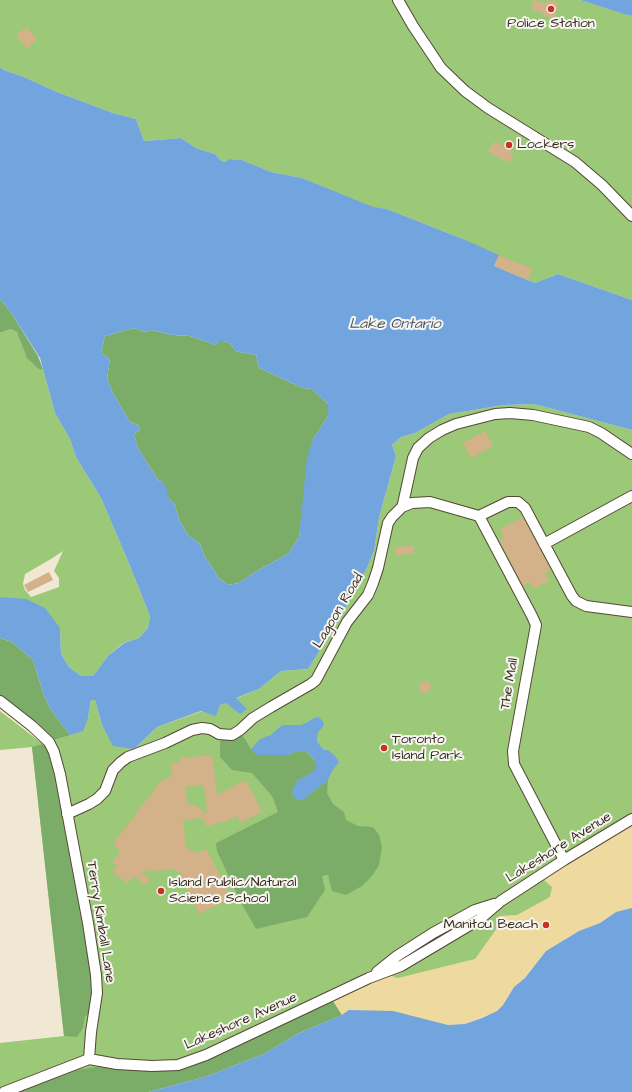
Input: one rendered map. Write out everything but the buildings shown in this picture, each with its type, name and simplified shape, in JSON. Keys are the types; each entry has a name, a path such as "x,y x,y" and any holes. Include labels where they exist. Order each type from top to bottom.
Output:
{"street":[{"path":"398,0 413,26 441,68 465,91 488,108 575,162 602,185 632,216"},
{"name":"Lagoon Road","path":"67,814 97,799 104,791 113,770 120,762 128,757 192,730 202,728 210,729 219,734 232,735 253,718 316,680 347,622 368,595 378,568 388,523 402,507 413,458 418,448 429,438 456,424 478,417 510,413 533,415 589,428 601,433 632,454"},
{"path":"544,544 632,496"},
{"path":"402,507 412,503 430,502 479,516 508,502 519,502 525,508 572,596 578,602 588,606 632,612"},
{"name":"The Mall","path":"479,516 536,625 513,751 514,764 564,860"},
{"name":"Terry Kimball Lane","path":"0,701 32,726 49,742 56,760 88,922 96,974 97,993 91,1032 89,1059"},
{"name":"Lakeshore Avenue","path":"89,1059 117,1064 152,1066 178,1065 206,1055 369,978 397,956 433,933 475,910 501,901 564,860 632,819"},
{"path":"4,1092 89,1059"}],"green space":[{"path":"0,0 580,0 632,16 632,300 558,274 535,283 494,266 463,239 387,209 373,208 302,178 271,172 242,160 229,159 225,162 220,160 215,154 196,148 181,138 144,141 136,119 113,113 57,92 0,67"},
{"path":"0,299 10,311 38,356 43,369 40,370 27,358 17,332 11,329 0,333"},
{"path":"134,328 145,332 151,330 173,335 190,336 216,345 218,341 224,341 231,344 235,351 256,355 259,368 303,388 312,389 328,404 328,416 313,439 299,537 288,554 255,572 239,583 228,585 219,578 204,555 200,544 188,535 179,520 175,505 167,496 163,482 158,480 138,448 134,434 140,430 138,425 130,422 113,393 107,379 110,359 101,353 105,336"},
{"path":"11,329 17,332 40,370 43,369 55,413 70,439 76,457 101,498 150,616 148,628 139,638 123,643 108,656 93,676 81,676 69,667 61,654 60,628 5,598 0,597 0,333","holes":["63,551 54,571 59,578 59,587 31,597 25,590 23,584 25,574"]},
{"name":"Toronto Island Park","path":"534,404 632,430 632,908 616,912 342,1015 148,1092 0,1092 0,1043 64,1036 32,747 0,750 0,711 43,744 53,740 88,718 91,700 95,700 102,725 107,734 134,749 157,727 220,705 259,689 281,671 308,669 334,628 366,570 374,551 379,518 396,456 392,445 401,437 415,433 449,414 504,405"},
{"path":"0,638 12,642 33,660 43,693 51,710 70,735 53,740 41,728 0,695"},
{"path":"241,733 251,749 257,755 288,755 295,752 305,751 316,762 317,768 310,774 298,780 292,792 303,800 328,780 327,793 333,804 344,812 346,820 358,826 373,827 379,835 382,847 379,865 372,876 362,886 346,895 332,891 328,875 322,876 325,890 307,917 256,929 239,899 217,851 216,843 278,812 272,796 252,773 232,770 220,757 220,736"},
{"path":"43,744 49,752 55,770 66,821 93,983 91,1013 85,1016 83,1028 77,1037 64,1036 32,747"},
{"path":"333,1001 342,1015 297,1034 264,1054 205,1077 148,1092 16,1092 75,1070 97,1067 171,1069"}],"sand":[{"name":"Manitou Beach","path":"632,823 632,908 616,912 600,923 579,931 546,951 525,978 514,987 503,1005 497,1011 465,1024 448,1025 349,1010 342,1015 333,1001 389,975 398,978 475,959 497,928 499,916 517,915 550,897 552,887 544,880 571,861"}],"water":[{"path":"580,0 632,0 632,16 624,14"},
{"name":"Lake Ontario","path":"0,67 57,92 113,113 136,119 144,141 181,138 196,148 215,154 220,160 225,162 229,159 242,160 271,172 302,178 373,207 387,209 463,239 499,255 494,266 535,283 558,274 632,300 632,430 534,404 504,405 449,414 415,433 401,437 392,445 396,456 379,518 374,551 366,570 334,628 308,669 281,671 259,689 236,698 247,709 240,714 226,703 220,705 216,716 201,711 157,727 134,749 113,746 102,725 95,700 91,700 88,718 83,731 70,735 51,710 43,693 33,660 12,642 0,638 0,597 26,599 45,608 60,628 61,654 69,667 81,676 93,676 108,656 124,643 139,638 148,628 150,616 101,498 76,457 70,439 55,413 40,358 10,311 0,299","holes":["134,328 145,332 151,330 173,335 190,336 216,345 218,341 224,341 231,344 235,351 256,355 259,368 303,388 312,389 328,404 328,416 313,439 307,458 299,537 288,554 255,572 239,583 228,585 219,578 204,555 200,544 188,535 179,520 175,505 167,496 168,491 163,482 158,480 138,448 134,434 140,430 138,425 130,422 113,393 107,379 110,359 101,353 105,336"]},
{"path":"318,717 324,724 318,732 317,742 324,750 328,750 335,756 339,762 332,771 328,780 303,800 298,800 292,795 293,789 298,780 310,774 316,768 316,762 313,758 305,751 295,752 288,755 257,755 251,749 260,739 271,735 281,726 301,725"},
{"path":"632,908 632,1092 148,1092 205,1077 264,1054 297,1034 342,1015 349,1010 393,1011 448,1025 465,1024 482,1018 497,1011 503,1005 514,987 525,978 546,951 579,931 600,923 616,912"}],"place":[{"name":"Police Station","path":"551,9"},
{"name":"Lockers","path":"509,145"},
{"name":"Toronto Island Park","path":"384,748"},
{"name":"Island Public/Natural Science School","path":"161,891"},
{"name":"Manitou Beach","path":"546,925"}]}
